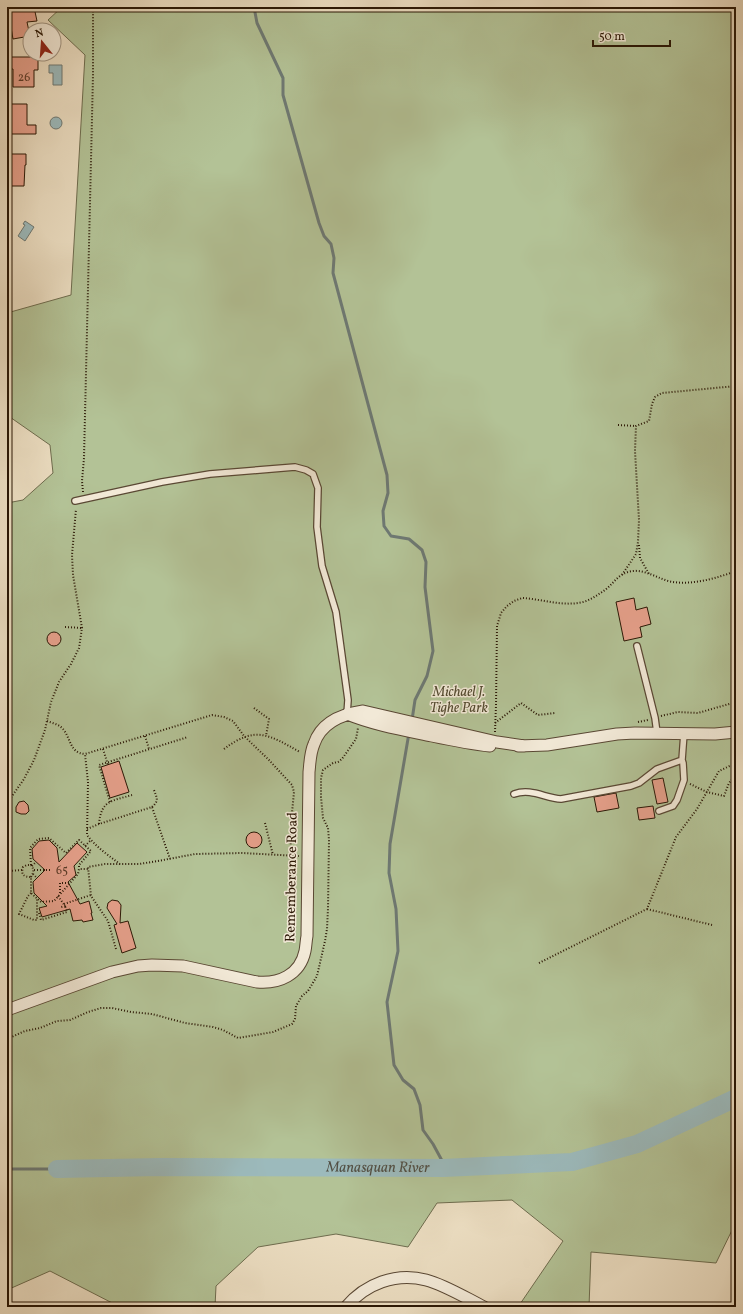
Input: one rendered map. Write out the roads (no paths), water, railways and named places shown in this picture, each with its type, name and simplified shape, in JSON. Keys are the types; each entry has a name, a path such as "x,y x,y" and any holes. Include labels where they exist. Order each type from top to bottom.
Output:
{"street":[{"name":"Rememberance Road","path":"7,1010 112,972 138,966 183,966 262,983 277,982 286,978 302,960 307,936 311,758 314,744 322,730 328,724 347,714 363,711 403,725"},
{"name":"Rememberance Road","path":"347,714 361,720 403,725 524,746"},
{"name":"Rememberance Road","path":"419,728 477,745 499,747 547,745 617,734 716,734 736,732"},
{"path":"346,1307 357,1295 369,1287 384,1280 406,1277 426,1280 484,1307"}],"lane":[{"path":"75,501 162,482 210,474 295,467 313,474 318,488 317,527 322,566 336,612 348,700 347,714"},
{"path":"637,646 655,718 657,733"},
{"path":"659,811 673,806 677,800 684,780 682,760 684,733"},
{"path":"514,794 521,791 531,792 561,799 631,786 639,783 656,769 682,760"}],"water":[{"path":"49,65 62,65 62,85 53,85 53,73 49,73"},
{"path":"54,117 58,117 62,123 58,129 54,129 50,125 50,121"},
{"path":"25,221 34,227 25,241 18,236 25,225 23,224"}],"waterway":[{"path":"254,7 257,23 283,78 283,95 319,223 324,236 331,244 334,258 333,273 387,475 388,493 383,511 384,526 391,536 409,539 422,550 426,562 425,587 433,651 427,676 415,700 412,720"},
{"path":"409,733 390,844 389,873 396,909 398,951 387,1002 394,1065 403,1080 414,1089 420,1105 423,1130 433,1144 446,1168"},
{"name":"Manasquan River","path":"57,1169 160,1167 443,1168 572,1162 637,1144 736,1098"},
{"name":"Manasquan River","path":"7,1169 57,1169"}],"park label":[{"name":"Michael J. Tighe Park","path":"459,700"}]}
